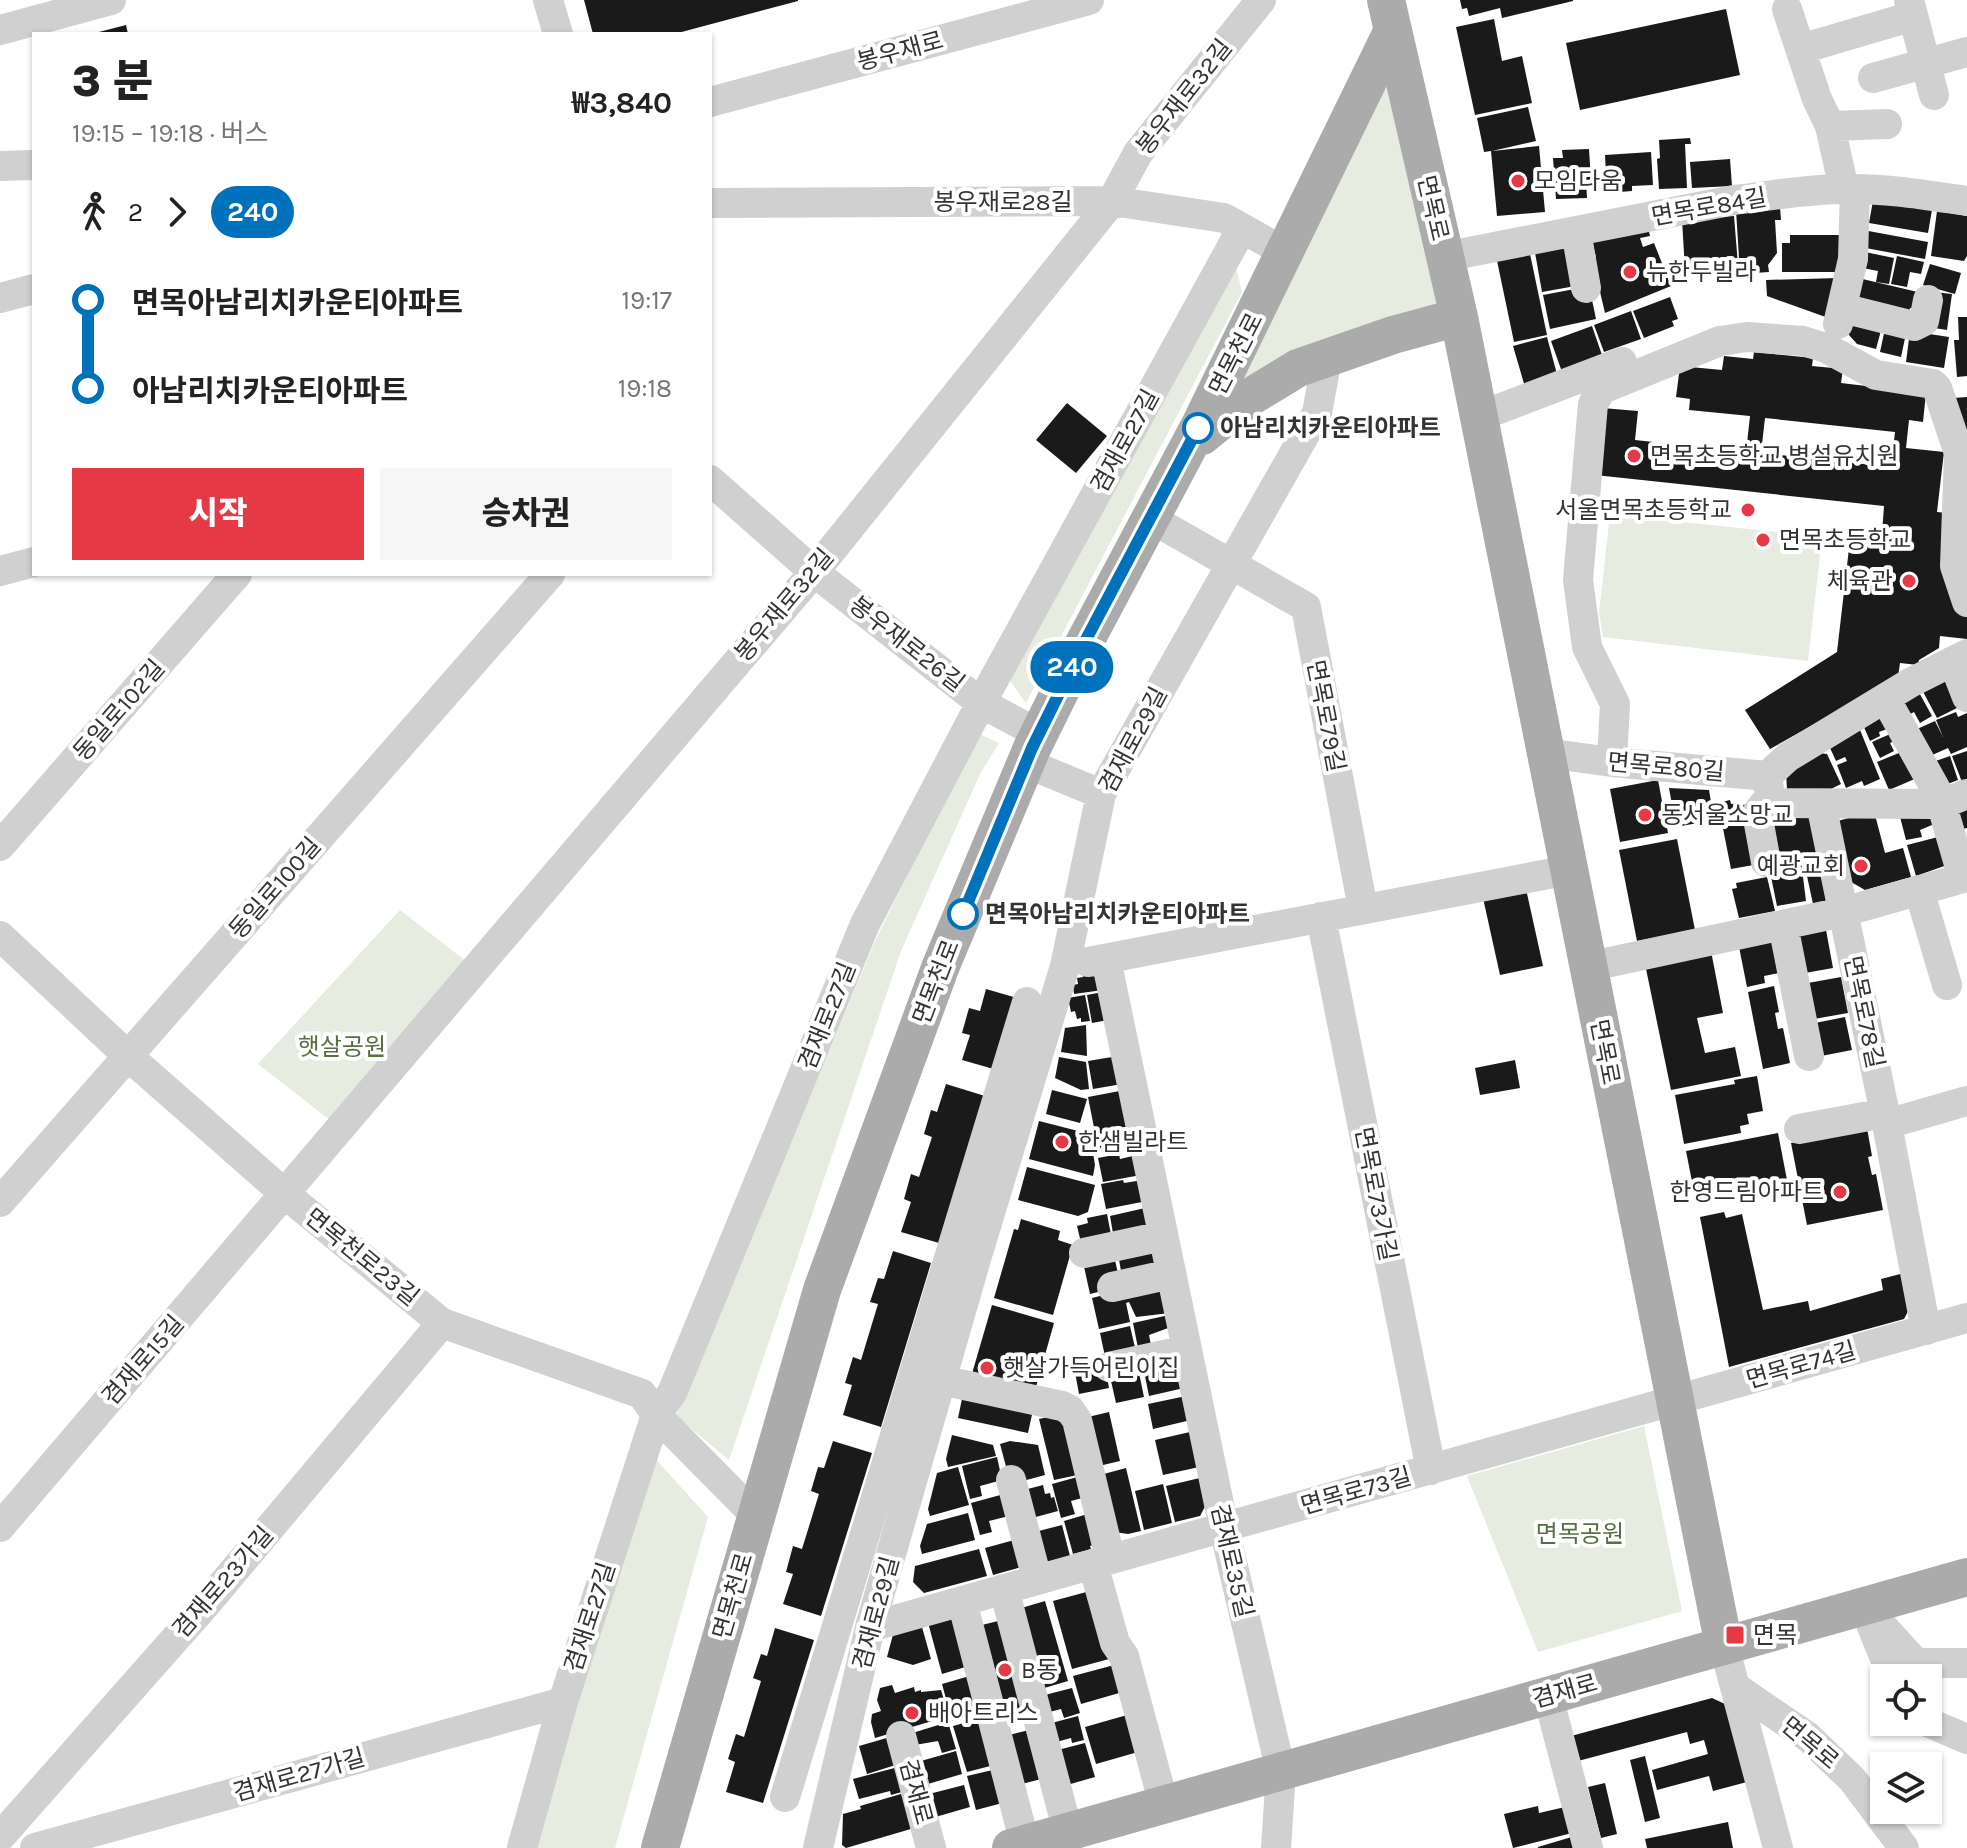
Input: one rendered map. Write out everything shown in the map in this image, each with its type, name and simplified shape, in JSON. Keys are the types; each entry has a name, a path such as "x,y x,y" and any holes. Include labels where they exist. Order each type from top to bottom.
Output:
{"main road":[{"name":"면목천로","path":"660,1848 822,1290 940,968 1032,748 1286,253 1389,16"},
{"name":"면목로","path":"1389,16 1459,317 1724,1646"},
{"path":"1188,448 1247,399 1298,368 1459,317"},
{"name":"겸재로","path":"1018,1846 1967,1577"}],"street":[{"path":"0,30 111,0"},
{"path":"548,0 557,32"},
{"name":"봉우재로","path":"712,101 1089,0"},
{"name":"봉우재로32길","path":"285,1194 814,572 1112,201 1138,153 1261,0"},
{"path":"1801,49 1911,8 1934,95"},
{"path":"1787,9 1817,99 1830,126 1849,189 1853,259 1840,316 1914,326 1924,321 1928,300"},
{"path":"1873,78 1967,52"},
{"path":"1830,126 1887,124"},
{"path":"0,166 32,165"},
{"name":"면목로84길","path":"1444,257 1734,200 1849,189 1915,193 1967,201"},
{"name":"봉우재로28길","path":"712,203 1112,201 1224,218 1286,253"},
{"name":"겸재로27길","path":"522,1848 563,1702 656,1415 672,1393 865,924 981,703 1241,230"},
{"path":"1576,231 1586,288"},
{"path":"0,298 32,290"},
{"path":"1612,762 1615,704 1587,647 1578,580 1593,404 1602,389 1720,341 1738,337 1803,341 1826,348 1876,375 1933,384 1959,453 1955,566 1967,602"},
{"path":"1478,417 1662,346"},
{"name":"겸재로29길","path":"818,1848 870,1627 941,1380 964,1255 1065,966 1101,794 1317,413 1327,358"},
{"name":"봉우재로26길","path":"712,482 814,572 981,703 1032,748 1101,794"},
{"path":"1150,518 1230,565"},
{"path":"0,571 32,563"},
{"name":"면목로79길","path":"1230,565 1306,607 1363,909"},
{"name":"동일로102길","path":"0,846 235,576"},
{"name":"동일로100길","path":"0,1202 548,576"},
{"path":"1766,862 1757,813 1769,786 1788,757 1960,657 1967,697"},
{"path":"1587,967 1843,912 1965,877 1954,799 1885,698"},
{"name":"면목로80길","path":"1545,753 1769,786 1778,803 1954,799"},
{"name":"면목로78길","path":"1821,804 1886,1118"},
{"path":"1065,966 1569,870"},
{"path":"1919,890 1947,985"},
{"name":"면목로73가길","path":"1321,917 1431,1470"},
{"path":"1783,925 1809,1056"},
{"name":"면목천로23길","path":"0,936 128,1056 285,1194 442,1323 642,1394 656,1415 756,1516"},
{"name":"겸재로35길","path":"1106,959 1224,1528 1281,1772 1276,1848"},
{"path":"785,1797 964,1255 1027,1002"},
{"path":"1799,1129 1886,1118 1967,1101"},
{"path":"1886,1118 1926,1330"},
{"name":"겸재로15길","path":"0,1527 285,1194"},
{"path":"1084,1253 1163,1236"},
{"path":"1112,1287 1171,1274"},
{"name":"면목로74길","path":"1675,1401 1967,1318"},
{"name":"겸재로23가길","path":"0,1837 206,1604 442,1323"},
{"path":"1109,1367 1187,1350"},
{"path":"941,1380 1062,1406 1075,1415 1115,1643 1124,1656 1164,1805"},
{"name":"면목로73길","path":"870,1627 1675,1401"},
{"path":"1011,1480 1037,1579"},
{"path":"1004,1589 1068,1832"},
{"name":"겸재로","path":"962,1601 1018,1846"},
{"path":"1865,1607 1916,1663 1967,1663"},
{"path":"1865,1607 1888,1664"},
{"name":"면목로","path":"1724,1646 1778,1848"},
{"name":"면목로","path":"1735,1687 1808,1737 1852,1779 1904,1848"},
{"path":"1548,1696 1588,1848"},
{"name":"겸재로27가길","path":"35,1848 563,1702"},
{"path":"1942,1728 1967,1739"},
{"name":"겸재로","path":"901,1736 931,1848"}],"green space":[{"path":"1392,32 1459,317 1327,358 1188,448"},
{"path":"1236,267 1242,292 1026,703 1005,674"},
{"path":"1610,514 1822,537 1808,661 1603,637 1599,613"},
{"path":"978,733 999,743 980,774 901,951 729,1460 676,1416 876,939"},
{"name":"햇살공원","path":"400,910 475,968 340,1128 258,1064"},
{"name":"면목공원","path":"1644,1426 1682,1611 1538,1652 1467,1476"},
{"path":"652,1455 708,1517 615,1848 537,1848 571,1714"}],"building":[{"path":"584,0 798,0 682,32 592,32"},
{"path":"1460,0 1573,1 1502,18 1500,8 1469,16 1467,8 1462,9"},
{"path":"1726,9 1740,75 1580,110 1566,43"},
{"path":"1494,19 1502,61 1522,56 1532,103 1475,115 1456,27"},
{"path":"126,25 128,32 99,32"},
{"name":"모임다움","path":"1528,107 1536,141 1492,151 1539,146 1545,212 1497,216 1491,151 1484,152 1477,118"},
{"path":"1690,138 1691,144 1685,144 1687,188 1659,189 1659,140"},
{"path":"1589,149 1591,180 1586,180 1587,198 1556,199 1553,158 1563,158 1562,150"},
{"path":"1651,152 1653,185 1632,186 1632,191 1607,193 1605,155"},
{"path":"1730,159 1732,186 1692,188 1690,162"},
{"path":"1874,195 1933,204 1928,233 1869,223"},
{"path":"1780,207 1781,220 1775,220 1777,253 1768,265 1769,272 1740,274 1736,210"},
{"path":"1937,211 1967,216 1967,256 1964,261 1931,256"},
{"path":"1734,216 1738,265 1725,266 1725,269 1685,270 1682,220"},
{"name":"뉴한두빌라","path":"1647,223 1650,236 1640,238 1643,247 1654,243 1671,286 1605,313 1590,235"},
{"path":"1863,230 1928,242 1925,259 1860,247"},
{"path":"1790,235 1847,235 1848,272 1782,272 1782,243 1790,243"},
{"path":"1572,240 1581,285 1542,292 1534,247"},
{"path":"1529,249 1547,335 1514,342 1496,256"},
{"path":"1860,251 1894,258 1889,284 1876,282 1878,271 1857,267"},
{"path":"1897,256 1924,262 1921,274 1910,272 1907,287 1891,284"},
{"path":"1930,264 1961,273 1955,294 1923,285"},
{"path":"1854,277 1922,293 1918,310 1910,308 1907,321 1847,306"},
{"path":"1838,278 1834,320 1767,296 1766,280"},
{"path":"1580,288 1591,295 1596,319 1550,329 1543,295"},
{"path":"1933,292 1952,294 1947,330 1928,327"},
{"path":"1670,297 1678,319 1672,321 1674,326 1644,338 1633,311"},
{"path":"1631,311 1641,339 1604,352 1594,325"},
{"path":"1958,317 1967,317 1967,376 1957,377 1954,340 1959,340"},
{"path":"1883,323 1876,349 1857,344 1841,326"},
{"path":"1886,324 1907,329 1901,357 1880,352"},
{"path":"1592,326 1603,358 1562,372 1551,341"},
{"path":"1910,331 1949,337 1944,368 1906,362"},
{"path":"1547,337 1558,378 1525,387 1513,346"},
{"path":"1754,352 1813,358 1812,366 1843,369 1841,383 1926,393 1923,422 1909,420 1906,448 1944,452 1937,512 1967,515 1967,639 1940,636 1939,648 1919,660 1918,665 1900,663 1898,677 1770,749 1745,710 1837,652 1851,531 1882,534 1884,506 1595,475 1602,408 1638,411 1635,440 1746,452 1750,416 1689,410 1690,399 1676,397 1680,366 1722,370 1724,356 1753,359","holes":["1765,418 1895,432 1891,467 1761,453"]},
{"path":"1967,397 1967,432 1953,398"},
{"path":"1067,403 1107,436 1076,473 1036,440"},
{"path":"1949,672 1965,704 1937,718 1920,686"},
{"path":"1916,687 1932,716 1920,723 1914,712 1901,719 1891,700"},
{"path":"1887,707 1895,726 1879,732 1880,736 1870,741 1860,718"},
{"path":"1956,712 1958,717 1967,713 1967,747 1951,754 1948,748 1930,756 1917,729 1935,721 1943,737 1936,720"},
{"path":"1858,725 1880,779 1864,786 1862,781 1846,788 1837,765 1847,761 1845,757 1836,761 1826,739"},
{"path":"1897,731 1900,738 1890,743 1894,751 1880,758 1872,742"},
{"path":"1906,750 1917,778 1889,790 1877,762"},
{"path":"1967,751 1967,781 1962,782 1952,756"},
{"path":"1819,753 1827,754 1841,784 1829,790 1787,790 1786,772"},
{"path":"1950,756 1958,780 1940,787 1927,764"},
{"path":"1658,780 1668,833 1620,842 1610,789"},
{"path":"1669,788 1709,790 1714,820 1676,827"},
{"path":"1730,800 1731,804 1738,803 1738,806 1748,804 1759,864 1731,869 1718,803"},
{"path":"1967,803 1967,828 1956,831 1949,807"},
{"path":"1812,809 1820,852 1771,862 1763,819 1784,815 1785,820 1794,818 1793,813"},
{"path":"1874,811 1885,853 1903,848 1911,877 1865,890 1851,882 1834,822"},
{"path":"1925,811 1939,822 1920,830 1922,837 1906,840 1899,813"},
{"path":"1942,836 1950,864 1916,876 1907,845"},
{"path":"1677,839 1695,930 1637,941 1619,850"},
{"path":"1823,857 1831,894 1825,901 1813,904 1804,862"},
{"path":"1801,861 1806,901 1777,906 1769,867"},
{"path":"1767,877 1775,911 1739,918 1732,889 1737,888 1736,883"},
{"path":"1526,889 1543,966 1500,975 1483,898"},
{"path":"1826,930 1833,968 1805,973 1798,936"},
{"path":"1781,933 1788,971 1764,976 1765,983 1747,987 1738,942"},
{"path":"1711,951 1723,1013 1697,1018 1705,1053 1735,1047 1741,1076 1671,1090 1645,964"},
{"path":"1100,968 1103,990 1074,994 1073,985 1078,984 1077,978 1083,977 1082,971"},
{"path":"1841,977 1848,1013 1814,1019 1808,983"},
{"path":"1774,986 1779,1012 1775,1013 1778,1029 1783,1028 1790,1063 1763,1069 1748,992"},
{"path":"986,989 1017,998 997,1070 962,1060 970,1035 962,1033 969,1008 980,1011"},
{"path":"1108,991 1108,1020 1092,1023 1087,995"},
{"path":"1085,995 1090,1021 1081,1022 1075,1011 1071,1012 1068,998"},
{"path":"1845,1017 1852,1050 1816,1057 1810,1024"},
{"path":"1086,1025 1087,1056 1061,1052 1065,1028"},
{"path":"1118,1056 1122,1084 1093,1089 1088,1061"},
{"path":"1059,1057 1086,1062 1089,1089 1081,1090 1055,1078"},
{"path":"1515,1060 1520,1088 1480,1095 1475,1068"},
{"path":"1757,1076 1763,1111 1747,1114 1749,1124 1740,1126 1741,1133 1684,1144 1675,1095 1735,1084 1734,1080"},
{"path":"946,1084 985,1096 939,1243 901,1232 911,1202 904,1199 911,1174 919,1177 932,1137 924,1134 931,1110 937,1112"},
{"path":"1052,1090 1087,1099 1080,1123 1046,1114"},
{"path":"1125,1090 1136,1146 1099,1153 1088,1097"},
{"name":"한샘빌라트","path":"1039,1121 1090,1134 1095,1165 1093,1176 1029,1159"},
{"name":"한영드림아파트","path":"1867,1128 1872,1156 1868,1157 1872,1175 1876,1174 1883,1210 1807,1225 1791,1143"},
{"path":"1778,1133 1787,1180 1695,1197 1686,1151"},
{"path":"1119,1154 1120,1159 1137,1155 1141,1175 1103,1182 1098,1158"},
{"path":"1027,1167 1095,1185 1088,1212 1078,1216 1018,1200"},
{"path":"1123,1180 1124,1183 1143,1180 1147,1201 1106,1209 1101,1184"},
{"path":"1145,1208 1150,1231 1114,1239 1110,1216"},
{"path":"1724,1212 1726,1218 1742,1214 1763,1310 1808,1301 1810,1311 1883,1290 1881,1279 1908,1272 1913,1302 1904,1319 1729,1367 1700,1217"},
{"path":"1107,1214 1113,1245 1083,1251 1077,1226 1088,1223 1087,1218"},
{"path":"1021,1219 1060,1231 1058,1240 1073,1245 1053,1315 994,1298 1014,1229 1018,1230"},
{"path":"1154,1247 1159,1274 1123,1282 1118,1254"},
{"path":"893,1251 931,1263 881,1427 843,1415 852,1385 845,1383 853,1357 861,1360 878,1304 870,1302 878,1278 884,1279"},
{"path":"1114,1256 1120,1282 1110,1289 1090,1294 1083,1262"},
{"path":"1163,1280 1170,1313 1136,1317 1129,1302 1126,1303 1130,1322 1099,1329 1092,1298"},
{"path":"992,1305 1054,1323 1034,1394 971,1377"},
{"path":"1169,1315 1171,1327 1149,1335 1152,1350 1139,1353 1133,1323"},
{"path":"1130,1326 1136,1352 1107,1366 1100,1333"},
{"path":"1177,1359 1184,1388 1149,1396 1143,1366"},
{"path":"1104,1361 1109,1388 1079,1394 1074,1367"},
{"path":"1109,1372 1139,1373 1144,1397 1116,1403"},
{"path":"963,1394 1033,1410 1028,1433 958,1418"},
{"path":"1186,1396 1191,1420 1153,1429 1148,1404"},
{"path":"1068,1412 1082,1474 1054,1480 1039,1419"},
{"path":"1109,1412 1120,1461 1099,1466 1088,1417"},
{"path":"1190,1432 1199,1467 1163,1475 1155,1440"},
{"path":"952,1435 993,1445 996,1456 948,1467 946,1459"},
{"path":"833,1441 872,1453 821,1616 783,1604 793,1574 786,1572 793,1546 802,1549 819,1494 811,1491 818,1467 824,1468"},
{"path":"1010,1441 1038,1445 1045,1475 1019,1482 1008,1474 1000,1444"},
{"path":"997,1457 1002,1480 980,1486 982,1496 970,1499 962,1466"},
{"path":"958,1467 969,1505 930,1516 928,1509 937,1473"},
{"path":"1126,1468 1141,1531 1128,1534 1114,1532 1100,1475"},
{"path":"1081,1476 1086,1497 1071,1501 1075,1514 1061,1518 1052,1484"},
{"path":"1204,1477 1209,1499 1200,1516 1175,1522 1166,1486"},
{"path":"1163,1484 1172,1523 1144,1530 1135,1491"},
{"path":"1043,1485 1045,1494 1050,1493 1051,1498 1054,1497 1058,1511 1032,1518 1024,1490"},
{"path":"1004,1494 1009,1516 989,1521 992,1532 980,1535 971,1503"},
{"path":"968,1513 975,1540 922,1554 920,1546 927,1524"},
{"path":"1091,1513 1100,1543 1073,1554 1064,1521"},
{"path":"1062,1525 1070,1556 1039,1564 1031,1533"},
{"path":"1022,1538 1029,1565 993,1575 985,1548"},
{"path":"979,1549 987,1576 924,1593 913,1582 915,1566"},
{"path":"1090,1591 1109,1659 1072,1669 1053,1601"},
{"path":"1045,1601 1068,1681 1041,1689 1018,1609"},
{"path":"957,1611 972,1665 942,1674 927,1619"},
{"name":"B동","path":"1006,1619 1032,1713 1005,1721 978,1626"},
{"path":"920,1620 931,1659 913,1665 887,1657 895,1627"},
{"path":"775,1628 814,1640 763,1803 726,1792 735,1762 728,1759 736,1734 744,1737 761,1681 753,1678 761,1654 767,1656"},
{"path":"1118,1664 1126,1691 1081,1704 1073,1676"},
{"path":"973,1675 983,1712 952,1721 942,1684"},
{"name":"배아트리스","path":"892,1685 895,1693 914,1687 915,1692 941,1690 949,1716 875,1738 871,1722 872,1714 881,1711 877,1700 880,1688"},
{"path":"1072,1688 1080,1713 1064,1718 1061,1709 1042,1714 1037,1697"},
{"path":"1712,1698 1725,1704 1747,1782 1713,1791 1709,1776 1657,1790 1652,1770 1708,1754 1704,1740 1690,1744 1687,1732 1578,1761 1571,1736"},
{"path":"1134,1713 1145,1750 1096,1764 1085,1727"},
{"path":"1078,1716 1084,1740 1072,1743 1071,1738 1049,1744 1044,1725"},
{"path":"986,1717 994,1765 967,1772 953,1726"},
{"path":"948,1722 956,1749 942,1753 938,1741 909,1746 906,1735"},
{"path":"1037,1728 1049,1777 1018,1785 1005,1736"},
{"path":"897,1735 905,1762 867,1774 859,1746"},
{"path":"1085,1743 1095,1777 1060,1787 1050,1752"},
{"path":"956,1751 962,1774 921,1786 914,1763"},
{"path":"1645,1756 1660,1818 1645,1822 1630,1760"},
{"path":"902,1766 909,1790 859,1799 853,1779"},
{"path":"1001,1768 1010,1801 976,1810 967,1776"},
{"path":"1605,1783 1617,1834 1601,1838 1588,1787"},
{"path":"964,1785 970,1807 932,1818 925,1795"},
{"path":"911,1791 921,1826 846,1848 842,1845 843,1814"},
{"path":"1538,1806 1539,1813 1565,1807 1572,1833 1513,1848 1504,1814"},
{"path":"1728,1822 1733,1848 1647,1848 1645,1839"},
{"path":"1575,1836 1578,1848 1538,1848 1538,1847"}],"bus line":[{"name":"240","path":"963,914 1032,748 1198,428"}],"place":[{"name":"모임다움","path":"1518,181"},
{"name":"뉴한두빌라","path":"1630,272"},
{"name":"아남리치카운티아파트","path":"1198,428"},
{"name":"면목초등학교 병설유치원","path":"1634,456"},
{"name":"서울면목초등학교","path":"1748,510"},
{"name":"면목초등학교","path":"1763,540"},
{"name":"체육관","path":"1909,581"},
{"name":"동서울소망교","path":"1645,815"},
{"name":"예광교회","path":"1861,866"},
{"name":"면목아남리치카운티아파트","path":"963,914"},
{"name":"한샘빌라트","path":"1062,1142"},
{"name":"한영드림아파트","path":"1840,1192"},
{"name":"햇살가득어린이집","path":"987,1368"},
{"name":"면목","path":"1735,1635"},
{"name":"B동","path":"1005,1670"},
{"name":"배아트리스","path":"912,1713"}]}
